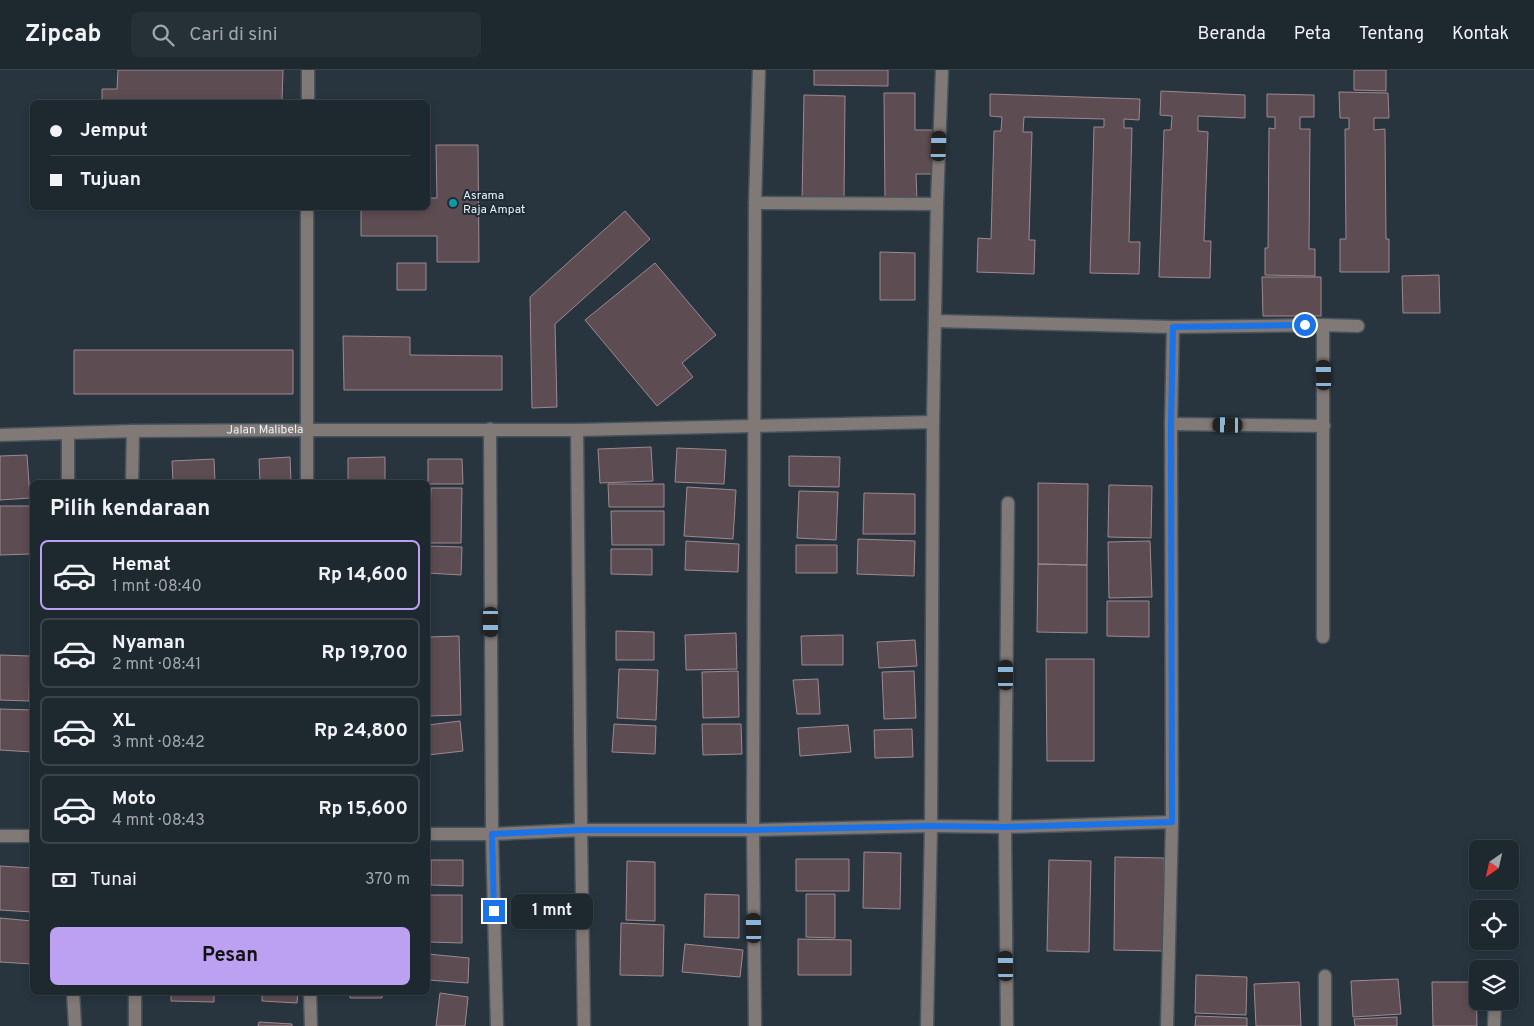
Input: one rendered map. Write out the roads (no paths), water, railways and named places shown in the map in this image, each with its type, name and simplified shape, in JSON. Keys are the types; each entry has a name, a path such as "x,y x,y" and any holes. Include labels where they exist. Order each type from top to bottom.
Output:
{"street":[{"path":"308,70 308,100"},
{"path":"755,1026 753,830 754,426 755,203 758,70"},
{"path":"927,1026 931,826 933,422 937,204 942,70"},
{"path":"755,203 937,204"},
{"name":"Jalan Malibela","path":"0,435 133,431 307,430 307,210"},
{"path":"935,321 1173,327 1358,326"},
{"path":"1323,325 1323,637"},
{"path":"1167,1026 1172,822 1171,424 1173,327"},
{"path":"307,480 307,430 577,430 933,422"},
{"path":"1171,424 1324,426"},
{"path":"490,429 492,834 497,1026"},
{"path":"577,430 584,1026"},
{"path":"132,480 133,431"},
{"path":"68,433 68,480"},
{"path":"1007,1026 1005,827 1008,504"},
{"path":"430,834 492,834 581,830 753,830 931,826 1005,827 1172,822"},
{"path":"0,836 30,836"},
{"path":"1325,976 1326,1026"},
{"path":"73,995 75,1026"},
{"path":"134,995 135,1026"},
{"path":"310,995 311,1026"},
{"path":"1494,1026 1495,1010"}],"place":[{"name":"Asrama Raja Ampat","path":"453,203"}]}
